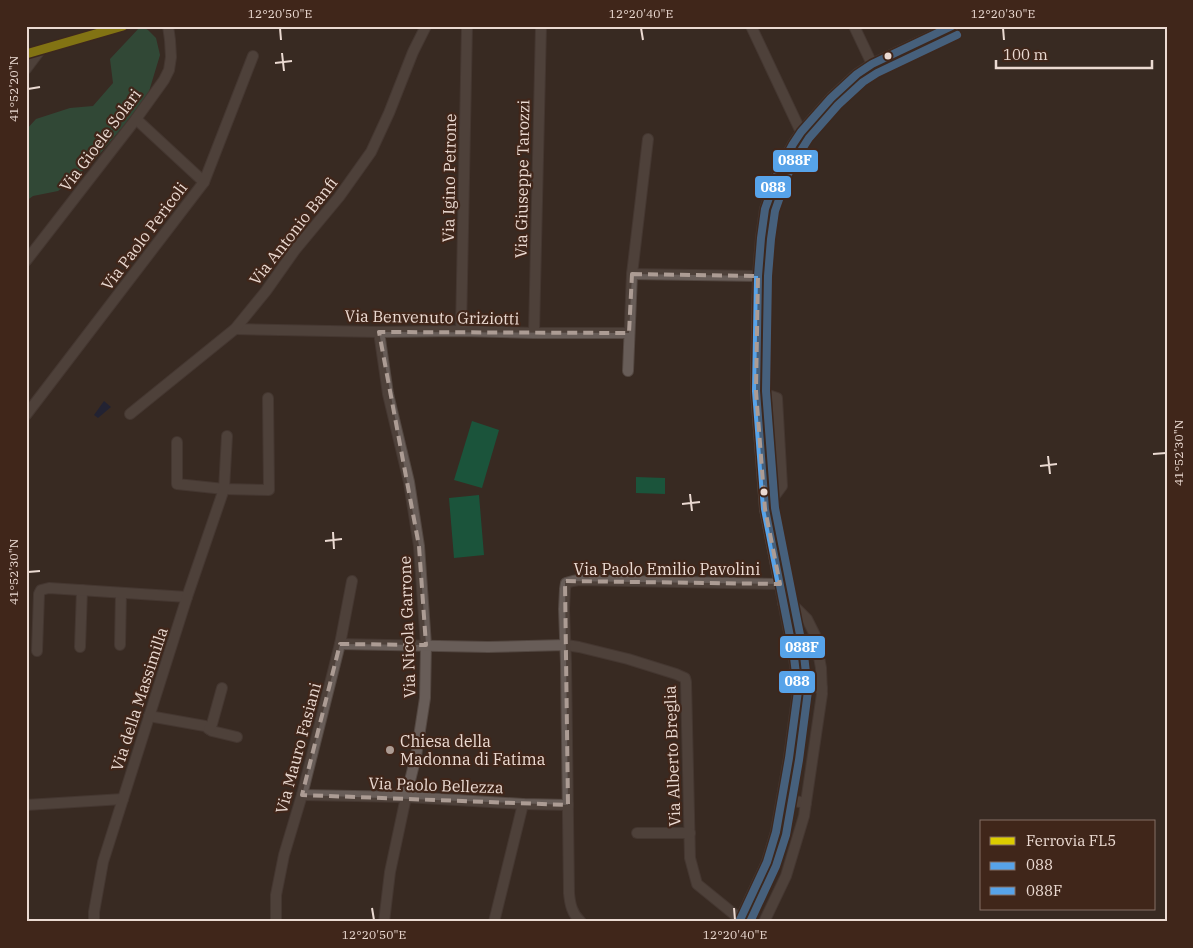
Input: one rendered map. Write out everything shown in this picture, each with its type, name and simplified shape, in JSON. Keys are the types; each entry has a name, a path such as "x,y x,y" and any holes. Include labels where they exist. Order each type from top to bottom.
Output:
{"street":[{"name":"Via Gioele Solari","path":"26,261 164,80 169,70 171,52 168,26"},
{"name":"Via Antonio Banfi","path":"130,414 235,329 339,196 371,152 413,52 426,26"},
{"name":"Via Igino Petrone","path":"461,331 467,26"},
{"name":"Via Giuseppe Tarozzi","path":"534,333 541,26"},
{"path":"751,26 801,132"},
{"path":"854,26 872,64"},
{"path":"739,921 767,862 776,832 798,691 794,657 765,508 756,390 758,276 765,209 779,170 801,132 831,98 857,74 872,64 953,26"},
{"path":"26,69 38,53"},
{"name":"Via Paolo Pericoli","path":"26,415 204,182 253,56"},
{"path":"136,119 204,182"},
{"path":"628,371 632,274 648,139"},
{"path":"632,274 758,276"},
{"name":"Via Benvenuto Griziotti","path":"235,329 379,332 629,333"},
{"name":"Via Nicola Garrone","path":"379,332 388,394 409,482 419,546 426,645 425,698 416,756 390,872 384,922"},
{"path":"756,390 777,398 782,486 765,508"},
{"path":"177,442 177,484 269,490 268,398"},
{"name":"Via della Massimilla","path":"94,922 103,862 224,488 226,436"},
{"name":"Via Paolo Emilio Pavolini","path":"581,922 576,918 568,893 565,585 568,582 579,580 780,584"},
{"name":"Via Mauro Fasiani","path":"276,922 276,894 282,865 302,795 340,644 352,581"},
{"path":"37,651 39,594 41,590 49,588 188,597"},
{"path":"80,647 82,590"},
{"path":"120,645 121,593"},
{"path":"764,922 786,876 804,816 822,688 821,668 815,635 808,619 796,608 783,602"},
{"name":"Via Alberto Breglia","path":"340,644 488,647 566,645 628,659 685,678 690,858 697,884 739,921"},
{"path":"797,686 822,688"},
{"path":"209,729 222,688"},
{"path":"149,716 205,726 212,731 237,737"},
{"name":"Via Paolo Bellezza","path":"302,795 406,797 523,804 568,804"},
{"path":"26,805 123,799"},
{"path":"782,799 806,803"},
{"path":"494,922 523,804"},
{"path":"637,833 690,833"}],"highlighted area":[{"path":"632,274 758,276 756,391 765,509 780,584 565,581 568,805 302,795 340,644 426,645 419,546 379,332 629,333"}],"green space":[{"path":"141,26 156,38 160,55 147,98 93,162 58,191 33,196 26,201 26,130 36,119 70,108 93,106 113,83 110,59"},
{"path":"472,421 499,430 482,488 454,480"},
{"path":"636,477 665,478 665,494 636,493"},
{"path":"479,495 484,555 454,558 449,498"}],"water":[{"path":"104,401 111,407 98,418 94,415"}],"rail line":[{"name":"FL5","path":"26,54 123,26"}],"transit line":[{"name":"088","path":"739,922 767,862 776,832 798,691 794,657 765,509 756,391 758,276 765,209 779,170 793,144 831,98 857,74 872,64 952,26"},
{"name":"088F","path":"750,922 776,866 786,835 799,760 808,691 804,655 775,508 766,391 768,276 775,211 788,174 802,149 809,138 838,105 863,82 877,73 957,35"}],"place":[{"name":"Chiesa della Madonna di Fatima","path":"390,750"}]}
